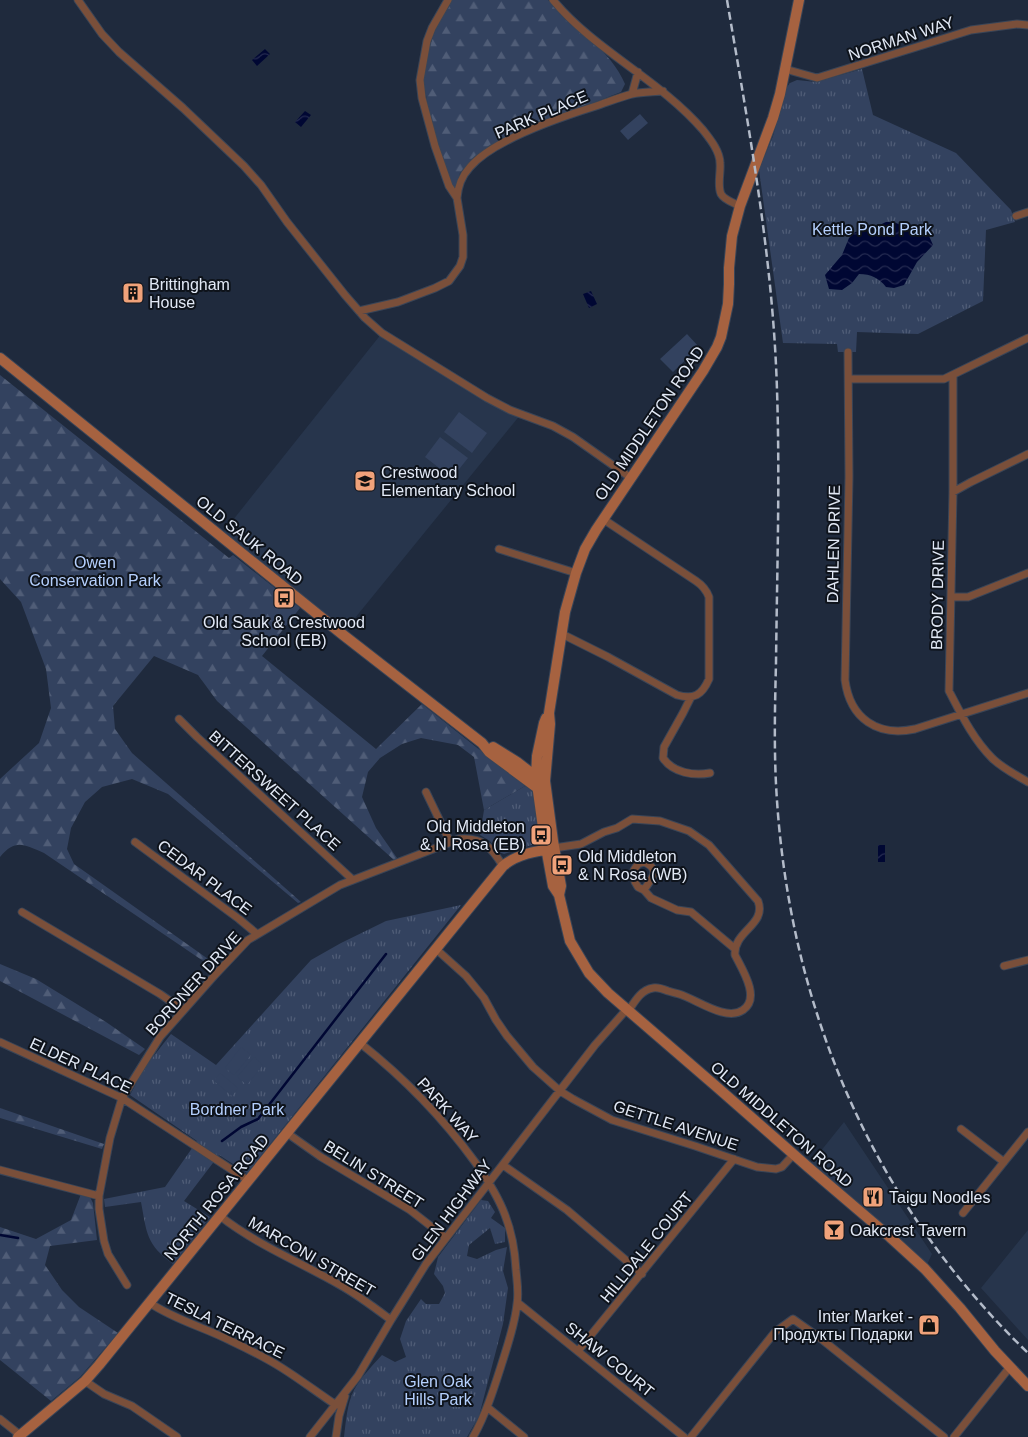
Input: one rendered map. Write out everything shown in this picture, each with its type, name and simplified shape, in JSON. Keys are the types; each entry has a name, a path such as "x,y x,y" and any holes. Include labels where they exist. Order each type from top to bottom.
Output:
{"street":[{"path":"78,0 102,34 119,52 183,108 244,166 261,185 321,266 359,311 382,333 487,398 510,410 553,426 573,437 631,478"},
{"path":"359,311 398,302 435,288 449,281 460,266 463,235 456,198 449,186 435,146 422,98 420,80 427,41 448,0"},
{"path":"553,0 565,14 598,42 662,91 688,114 711,140 720,161 719,187 721,194 724,198 742,202"},
{"name":"OLD MIDDLETON ROAD","path":"539,782 550,724 549,713 565,612 585,549 603,519 703,371 722,337 728,304 730,248 735,221 773,118 799,0"},
{"name":"NORMAN WAY","path":"785,69 817,78 971,30 1017,24 1028,25"},
{"path":"632,94 638,72"},
{"name":"PARK PLACE","path":"456,198 462,176 482,156 502,144 556,120 632,94 662,91"},
{"path":"1016,216 1028,212"},
{"path":"849,379 939,380 953,376 1028,338"},
{"name":"DAHLEN DRIVE","path":"848,352 846,691 855,710 873,725 886,730 907,730 961,715"},
{"name":"OLD SAUK ROAD","path":"0,358 342,634 482,743 489,752 539,782"},
{"name":"BRODY DRIVE","path":"953,376 949,691 974,736 991,758 1028,782"},
{"path":"953,492 1028,454"},
{"path":"562,634 677,695 691,697 697,695 703,690 709,679 709,597 707,591 696,581 603,519"},
{"path":"500,549 576,573"},
{"path":"951,597 968,597 1028,573"},
{"path":"961,715 1028,693"},
{"path":"691,697 664,747 663,758 668,764 686,773 710,773"},
{"name":"OLD MIDDLETON ROAD","path":"549,713 544,723 537,756 539,782 550,849 553,886 559,895 570,941 582,963 598,983 628,1010 926,1269 1028,1386"},
{"name":"BITTERSWEET PLACE","path":"179,719 353,880"},
{"name":"OLD SAUK ROAD","path":"482,743 493,747 517,762 539,782"},
{"path":"517,762 525,762 537,756"},
{"path":"426,792 450,842"},
{"path":"550,849 581,844 632,819 660,820 694,834 709,844 756,898 760,906 759,916 739,938 734,948 691,912 677,910 651,898 644,890"},
{"name":"BORDNER DRIVE","path":"127,1286 108,1254 99,1210 99,1196 110,1138 122,1098 160,1038 183,1010 248,940 323,894 353,880 459,838 476,839 487,845 493,850 503,866"},
{"name":"CEDAR PLACE","path":"135,842 257,934"},
{"name":"NORTH ROSA ROAD","path":"19,1436 85,1381 503,866 519,856 550,849"},
{"path":"22,912 160,994 183,1010"},
{"name":"GLEN HIGHWAY","path":"310,1437 362,1370 426,1264 595,1045 644,990 657,988 678,994 725,1013 742,1011 748,1004 751,993 735,955 734,948"},
{"name":"GETTLE AVENUE","path":"436,949 466,976 484,998 496,1020 533,1067 560,1091 612,1120 757,1167 776,1169 782,1167 793,1155"},
{"path":"1004,966 1028,960"},
{"name":"ELDER PLACE","path":"0,1042 122,1098 248,1181"},
{"name":"PARK WAY","path":"360,1043 394,1072 440,1118 456,1137 489,1182 505,1214 512,1235 518,1303 510,1336 487,1407 473,1437"},
{"path":"961,1129 1004,1162"},
{"path":"963,1214 1028,1132"},
{"name":"BELIN STREET","path":"288,1133 321,1157 410,1210 446,1238"},
{"name":"HILLDALE COURT","path":"578,1351 734,1159"},
{"path":"503,1165 567,1210 642,1274"},
{"path":"0,1170 99,1196"},
{"name":"MARCONI STREET","path":"220,1216 264,1246 341,1286 391,1320"},
{"name":"TESLA TERRACE","path":"150,1303 180,1319 258,1354 336,1405"},
{"name":"SHAW COURT","path":"518,1303 684,1437"},
{"path":"691,1437 774,1332 793,1318 944,1437"},
{"path":"954,1437 1010,1367"},
{"path":"85,1381 104,1394 132,1406 176,1437"},
{"path":"336,1437 339,1416 346,1392"},
{"path":"487,1407 524,1437"},
{"path":"0,1419 19,1436"}],"shaded area":[{"name":"Crestwood Elementary School","path":"382,333 521,414 342,634 221,535"},
{"path":"844,1122 932,1254 925,1269 808,1167"},
{"path":"1028,1230 1028,1340 981,1288"}],"green space":[{"path":"451,0 548,0 611,60 625,84 621,92 512,134 472,160 460,173 455,190 434,137 423,79 427,54 435,31 444,10"},
{"name":"Kettle Pond Park","path":"862,69 873,115 956,153 1011,210 1015,222 986,230 983,301 918,334 857,332 856,352 838,352 837,344 783,343 759,170 773,136 787,87 790,83 797,80 816,82"},
{"path":"640,114 648,123 628,140 620,131"},
{"path":"687,334 699,347 673,372 660,359"},
{"name":"Owen Conservation Park","path":"0,375 229,558 233,555 300,608 262,656 376,749 422,704 525,786 484,810 474,757 458,745 421,738 402,744 380,758 368,772 362,797 376,828 397,858 394,860 217,701 198,675 154,656 113,706 115,729 132,753 301,902 298,903 168,794 132,779 102,787 85,802 71,828 67,849 74,864 218,966 215,969 44,853 26,846 16,845 0,857 0,779 39,743 51,708 46,669 21,602 0,579"},
{"path":"459,412 487,433 472,453 444,432"},
{"path":"440,437 468,458 452,478 425,457"},
{"path":"525,786 533,794 539,839 535,844 504,854 499,852 490,841 480,835 484,810"},
{"name":"Bordner Park","path":"461,905 247,1173 219,1155 184,1201 210,1217 173,1264 157,1250 149,1238 141,1202 105,1207 104,1199 165,1187 197,1141 130,1095 145,1067 171,1034 216,1065 311,960 386,921"},
{"path":"0,964 36,979 106,1022 145,1049 139,1055 0,981"},
{"path":"241,1047 251,1055 234,1075 225,1068"},
{"path":"254,1057 263,1065 247,1085 237,1077"},
{"path":"220,1073 238,1088 232,1096 214,1081"},
{"path":"0,1108 104,1144 102,1149 0,1118"},
{"path":"81,1194 90,1197 93,1203 97,1240 50,1246 45,1265 62,1290 79,1307 118,1333 80,1377 51,1401 0,1360 0,1227 36,1239 71,1220"},
{"name":"Glen Oak Hills Park","path":"481,1200 488,1201 495,1212 491,1218 505,1228 505,1242 495,1244 490,1228 469,1245 467,1256 477,1259 507,1247 503,1271 508,1288 503,1324 479,1416 467,1437 344,1437 350,1401 360,1380 382,1355 395,1362 406,1357 400,1339 406,1321 421,1299 426,1304 439,1304 445,1293 443,1286 434,1274 438,1257"}],"water":[{"path":"265,49 270,54 257,66 252,60"},
{"path":"305,111 311,115 301,127 295,122"},
{"path":"886,222 898,224 916,235 929,236 933,245 917,262 904,285 894,288 886,287 874,277 859,274 852,283 842,290 829,289 825,275 842,255 849,238 855,232 871,229"},
{"path":"591,291 597,304 589,308 583,294"},
{"path":"878,845 885,845 885,862 878,862"}],"waterway":[{"path":"222,1141 241,1127 258,1119 386,954"},
{"path":"0,1235 18,1238"}],"railway":[{"path":"727,0 759,194 775,341 778,458 775,769 784,865 798,944 819,1020 847,1093 882,1164 924,1231 972,1294 1028,1353"}],"place":[{"name":"Brittingham House","path":"133,293"},
{"name":"Crestwood Elementary School","path":"365,481"},
{"name":"Old Sauk & Crestwood School (EB)","path":"284,598"},
{"name":"Old Middleton & N Rosa (EB)","path":"541,835"},
{"name":"Old Middleton & N Rosa (WB)","path":"562,865"},
{"name":"Taigu Noodles","path":"873,1197"},
{"name":"Oakcrest Tavern","path":"834,1230"},
{"name":"Inter Market - Продукты Подарки","path":"929,1325"}]}
